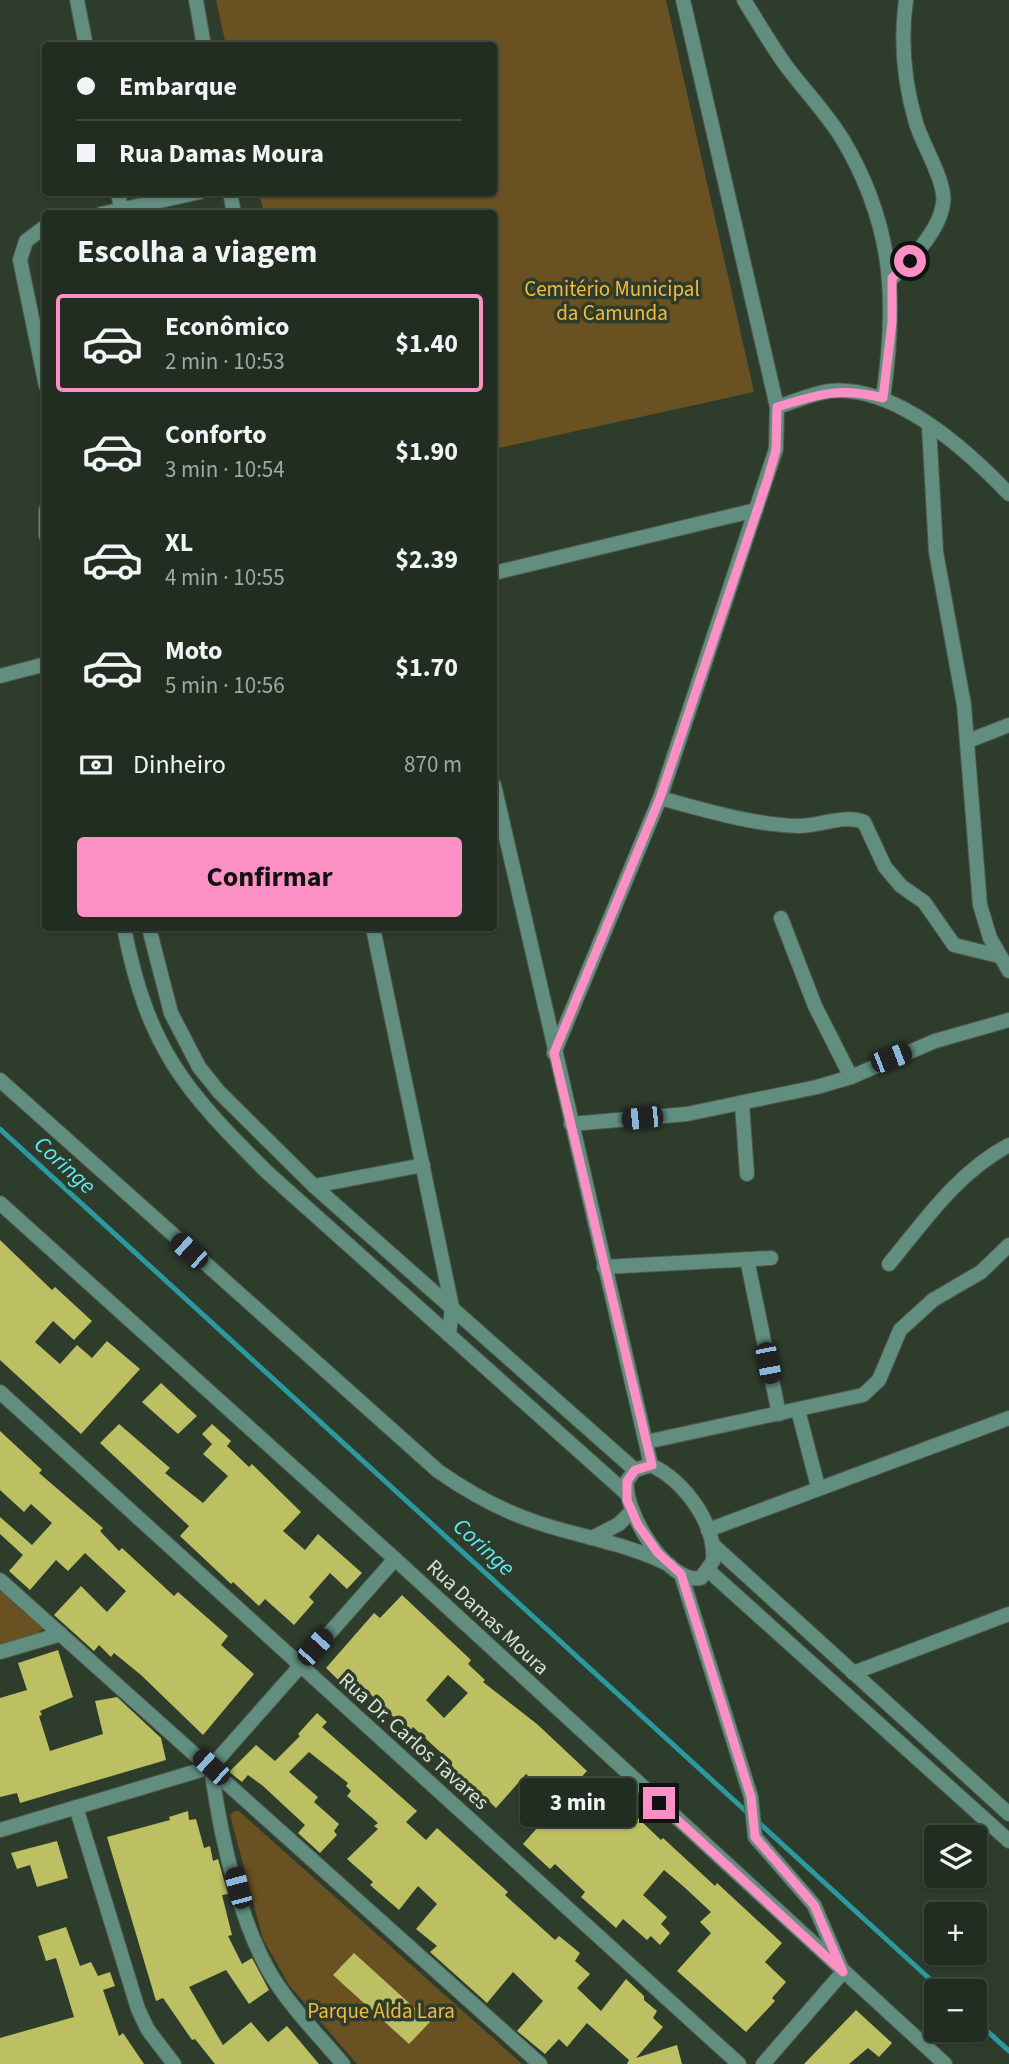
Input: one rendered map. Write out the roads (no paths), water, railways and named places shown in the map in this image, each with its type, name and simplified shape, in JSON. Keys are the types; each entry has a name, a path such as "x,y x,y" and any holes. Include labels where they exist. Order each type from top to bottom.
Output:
{"street":[{"path":"77,0 85,42"},
{"path":"196,0 203,42"},
{"path":"554,1053 660,798 776,450 777,407 683,0"},
{"path":"744,0 785,64 842,139 867,187 892,278 892,322 883,398"},
{"path":"892,278 926,239 940,217 944,201 916,126 904,80 905,0"},
{"path":"119,196 121,209"},
{"path":"117,210 181,196"},
{"path":"42,229 26,241 21,253 39,314 42,345"},
{"path":"777,407 828,391 856,391 883,398 929,426 1009,494"},
{"path":"929,426 936,552 968,741 973,842 980,905 999,956 1009,971"},
{"path":"497,572 756,510"},
{"path":"0,676 42,665"},
{"path":"968,741 1009,725"},
{"path":"497,798 554,1053 652,1465 670,1476 684,1490 710,1537 853,1673 1009,1814"},
{"path":"660,798 743,818 799,826 846,819 864,822 885,867 901,886 924,902 954,945 999,956"},
{"path":"780,918 815,1006 852,1077"},
{"path":"125,931 139,993 151,1026 161,1048 192,1093 268,1173 626,1493"},
{"path":"150,931 171,1013 200,1067 243,1119 314,1186 635,1470"},
{"path":"374,931 452,1307 449,1335"},
{"path":"571,1124 687,1114 742,1104 852,1077 935,1041 1009,1020"},
{"path":"0,1080 438,1471 496,1506 531,1521 641,1552 698,1579 709,1571 713,1557 710,1537"},
{"path":"742,1104 747,1174"},
{"path":"889,1264 954,1184 982,1160 1009,1146"},
{"path":"314,1186 423,1165"},
{"name":"Rua Damas Moura","path":"0,1203 395,1559 945,2064"},
{"path":"646,1442 853,1398 873,1389 900,1330 933,1300 981,1272 1009,1245"},
{"path":"604,1267 771,1258"},
{"path":"747,1259 779,1414"},
{"name":"Rua Dr. Carlos Tavares","path":"0,1392 739,2064"},
{"path":"798,1410 818,1488"},
{"path":"710,1537 818,1488 1009,1418"},
{"path":"652,1465 635,1470 627,1481 626,1493 631,1512 647,1538 676,1570 751,1797 755,1837 814,1905 843,1972 763,2064"},
{"path":"592,1538 619,1524 631,1512"},
{"path":"0,1830 211,1767 299,1664 395,1559"},
{"path":"709,1571 1009,1841"},
{"path":"0,1580 540,2064"},
{"path":"853,1673 1009,1614"},
{"path":"0,1652 61,1634"},
{"path":"211,1767 216,1808 253,1941 280,1990 343,2064"},
{"path":"76,1807 138,2009 148,2030 174,2064"}],"waterway":[{"name":"Coringe","path":"0,1129 749,1814"},
{"name":"Coringe","path":"757,1821 930,1979"},
{"name":"Coringe","path":"987,2031 1009,2051"}],"park label":[{"name":"Cemitério Municipal da Camunda","path":"612,301"},
{"name":"Parque Alda Lara","path":"381,2011"}]}
